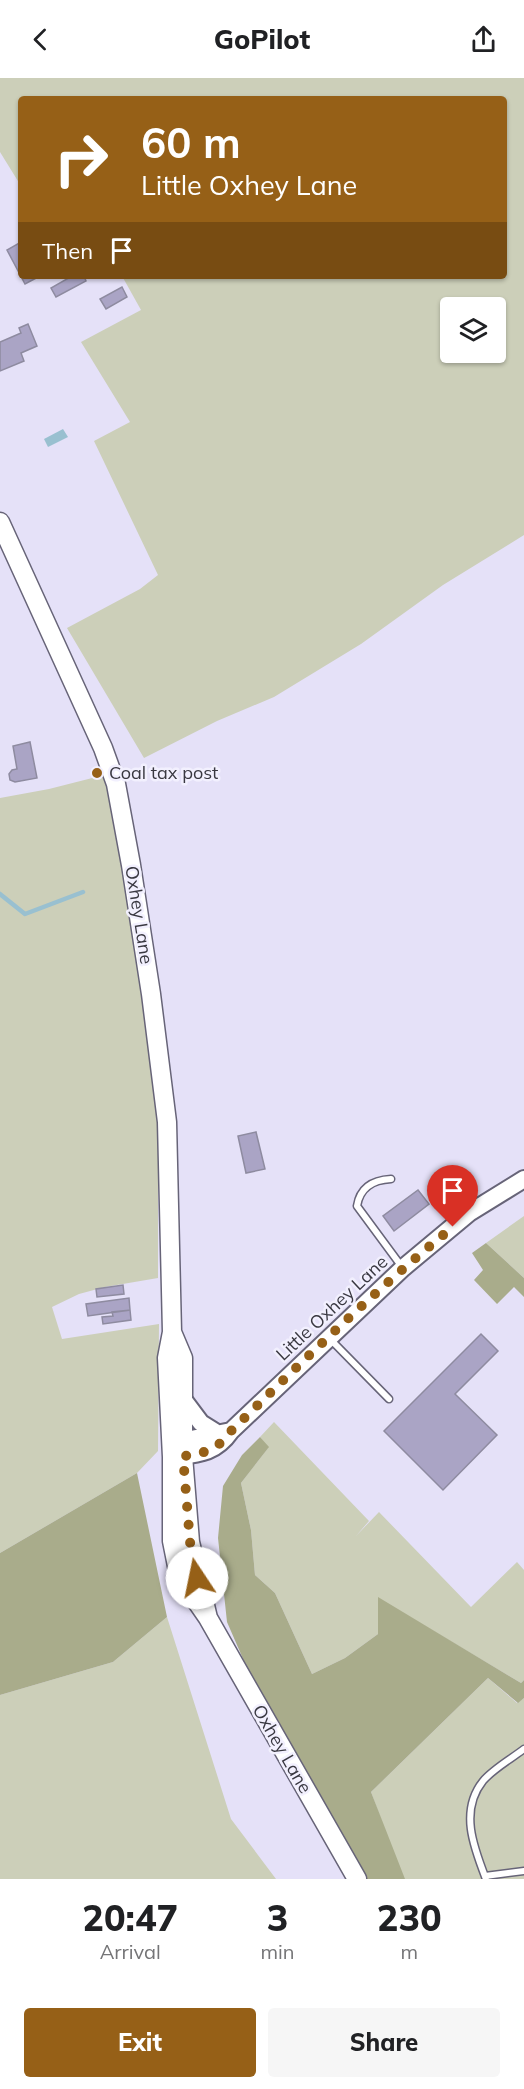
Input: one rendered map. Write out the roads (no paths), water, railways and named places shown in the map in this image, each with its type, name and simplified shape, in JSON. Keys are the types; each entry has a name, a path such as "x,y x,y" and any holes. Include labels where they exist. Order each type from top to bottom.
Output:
{"main road":[{"name":"Oxhey Lane","path":"0,522 103,748 116,784 151,994 167,1122 172,1332 167,1358 190,1542 208,1617 357,1879"},
{"name":"Little Oxhey Lane","path":"177,1449 224,1432 403,1268 470,1213 524,1179"},
{"name":"Oxhey Lane","path":"172,1332 183,1358 183,1399 177,1449"},
{"path":"183,1399 201,1423 224,1432"}],"lane":[{"path":"391,1179 369,1184 360,1192 357,1206 403,1268"},
{"path":"328,1337 389,1399"},
{"path":"524,1749 483,1781 470,1805 469,1828 486,1878 524,1871"}],"water":[{"path":"63,429 68,437 48,447 44,439"}],"waterway":[{"path":"0,894 25,914 83,892"}],"place":[{"name":"Coal tax post","path":"97,773"}]}
